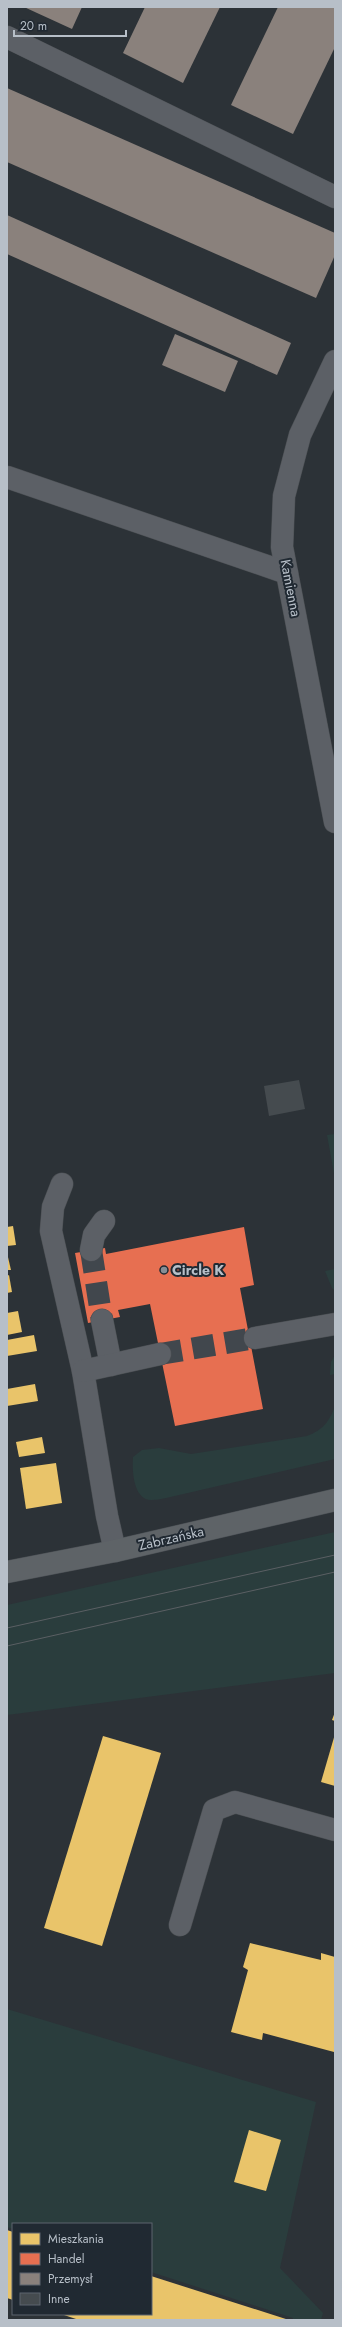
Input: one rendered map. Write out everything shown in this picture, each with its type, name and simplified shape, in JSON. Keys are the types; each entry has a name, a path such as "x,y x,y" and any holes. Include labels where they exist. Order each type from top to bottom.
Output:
{"main road":[{"name":"Zabrzańska","path":"7,1572 115,1551 335,1500"}],"street":[{"path":"7,37 335,197"},
{"name":"Kamienna","path":"335,361 300,435 284,496 282,547 335,822"},
{"path":"7,477 287,573"},
{"path":"62,1184 53,1207 51,1231 82,1371 107,1516 115,1551"},
{"path":"91,1250 94,1235 104,1221"},
{"path":"102,1320 111,1365"},
{"path":"256,1338 335,1324"},
{"path":"82,1371 160,1354"},
{"path":"180,1925 214,1810 235,1802 335,1830"}],"shaded area":[{"path":"335,1134 335,1179 327,1135"},
{"path":"335,1269 335,1291 332,1288 325,1271"},
{"path":"335,1355 335,1374 330,1375 331,1362"},
{"path":"335,1406 335,1459 166,1498 151,1500 140,1495 137,1489 133,1469 133,1457 142,1450 159,1448 191,1454 307,1436 325,1425"},
{"path":"335,1532 335,1673 7,1715 7,1605"},
{"path":"7,2009 316,2102 280,2268 323,2313 321,2320 293,2320 293,2318 152,2272 152,2223 12,2223 12,2229 7,2227"}],"building: Mieszkania":[{"path":"13,1226 16,1245 7,1246 7,1227"},
{"path":"7,1253 11,1270 7,1270"},
{"path":"9,1275 12,1292 7,1293 7,1276"},
{"path":"18,1311 22,1332 7,1335 7,1313"},
{"path":"34,1335 37,1351 7,1356 7,1340"},
{"path":"35,1384 38,1401 7,1406 7,1389"},
{"path":"42,1437 45,1453 19,1457 16,1442"},
{"path":"56,1463 62,1503 26,1509 20,1468"},
{"path":"335,1712 335,1721 332,1720"},
{"path":"335,1734 335,1786 321,1782"},
{"path":"103,1736 161,1753 102,1946 44,1928"},
{"path":"250,1943 321,1960 321,1953 335,1957 334,2052 263,2033 262,2040 231,2032 248,1970 243,1967"},
{"path":"249,2130 281,2140 266,2191 234,2182"},
{"path":"7,2230 12,2232 12,2300 7,2298"},
{"path":"152,2276 289,2320 79,2320 64,2315 152,2315"}],"building: Handel":[{"path":"244,1227 254,1285 240,1288 263,1409 175,1426 150,1304 118,1310 120,1317 88,1323 75,1253 105,1248 106,1254"}],"building: Przemysł":[{"path":"24,7 82,7 72,29"},
{"path":"145,7 220,7 183,83 123,53"},
{"path":"278,7 335,7 335,47 293,134 231,105"},
{"path":"7,88 335,233 335,255 316,298 7,162"},
{"path":"7,215 291,343 277,375 7,254"},
{"path":"175,334 238,361 225,392 162,365"}],"building: Inne":[{"path":"299,1080 305,1109 269,1116 264,1086"}],"tunnel":[{"path":"91,1250 102,1320"},
{"path":"160,1354 255,1338"}],"tram line":[{"path":"7,1628 335,1555"},
{"path":"7,1646 335,1572"}],"place":[{"name":"Circle K","path":"164,1270"}]}
